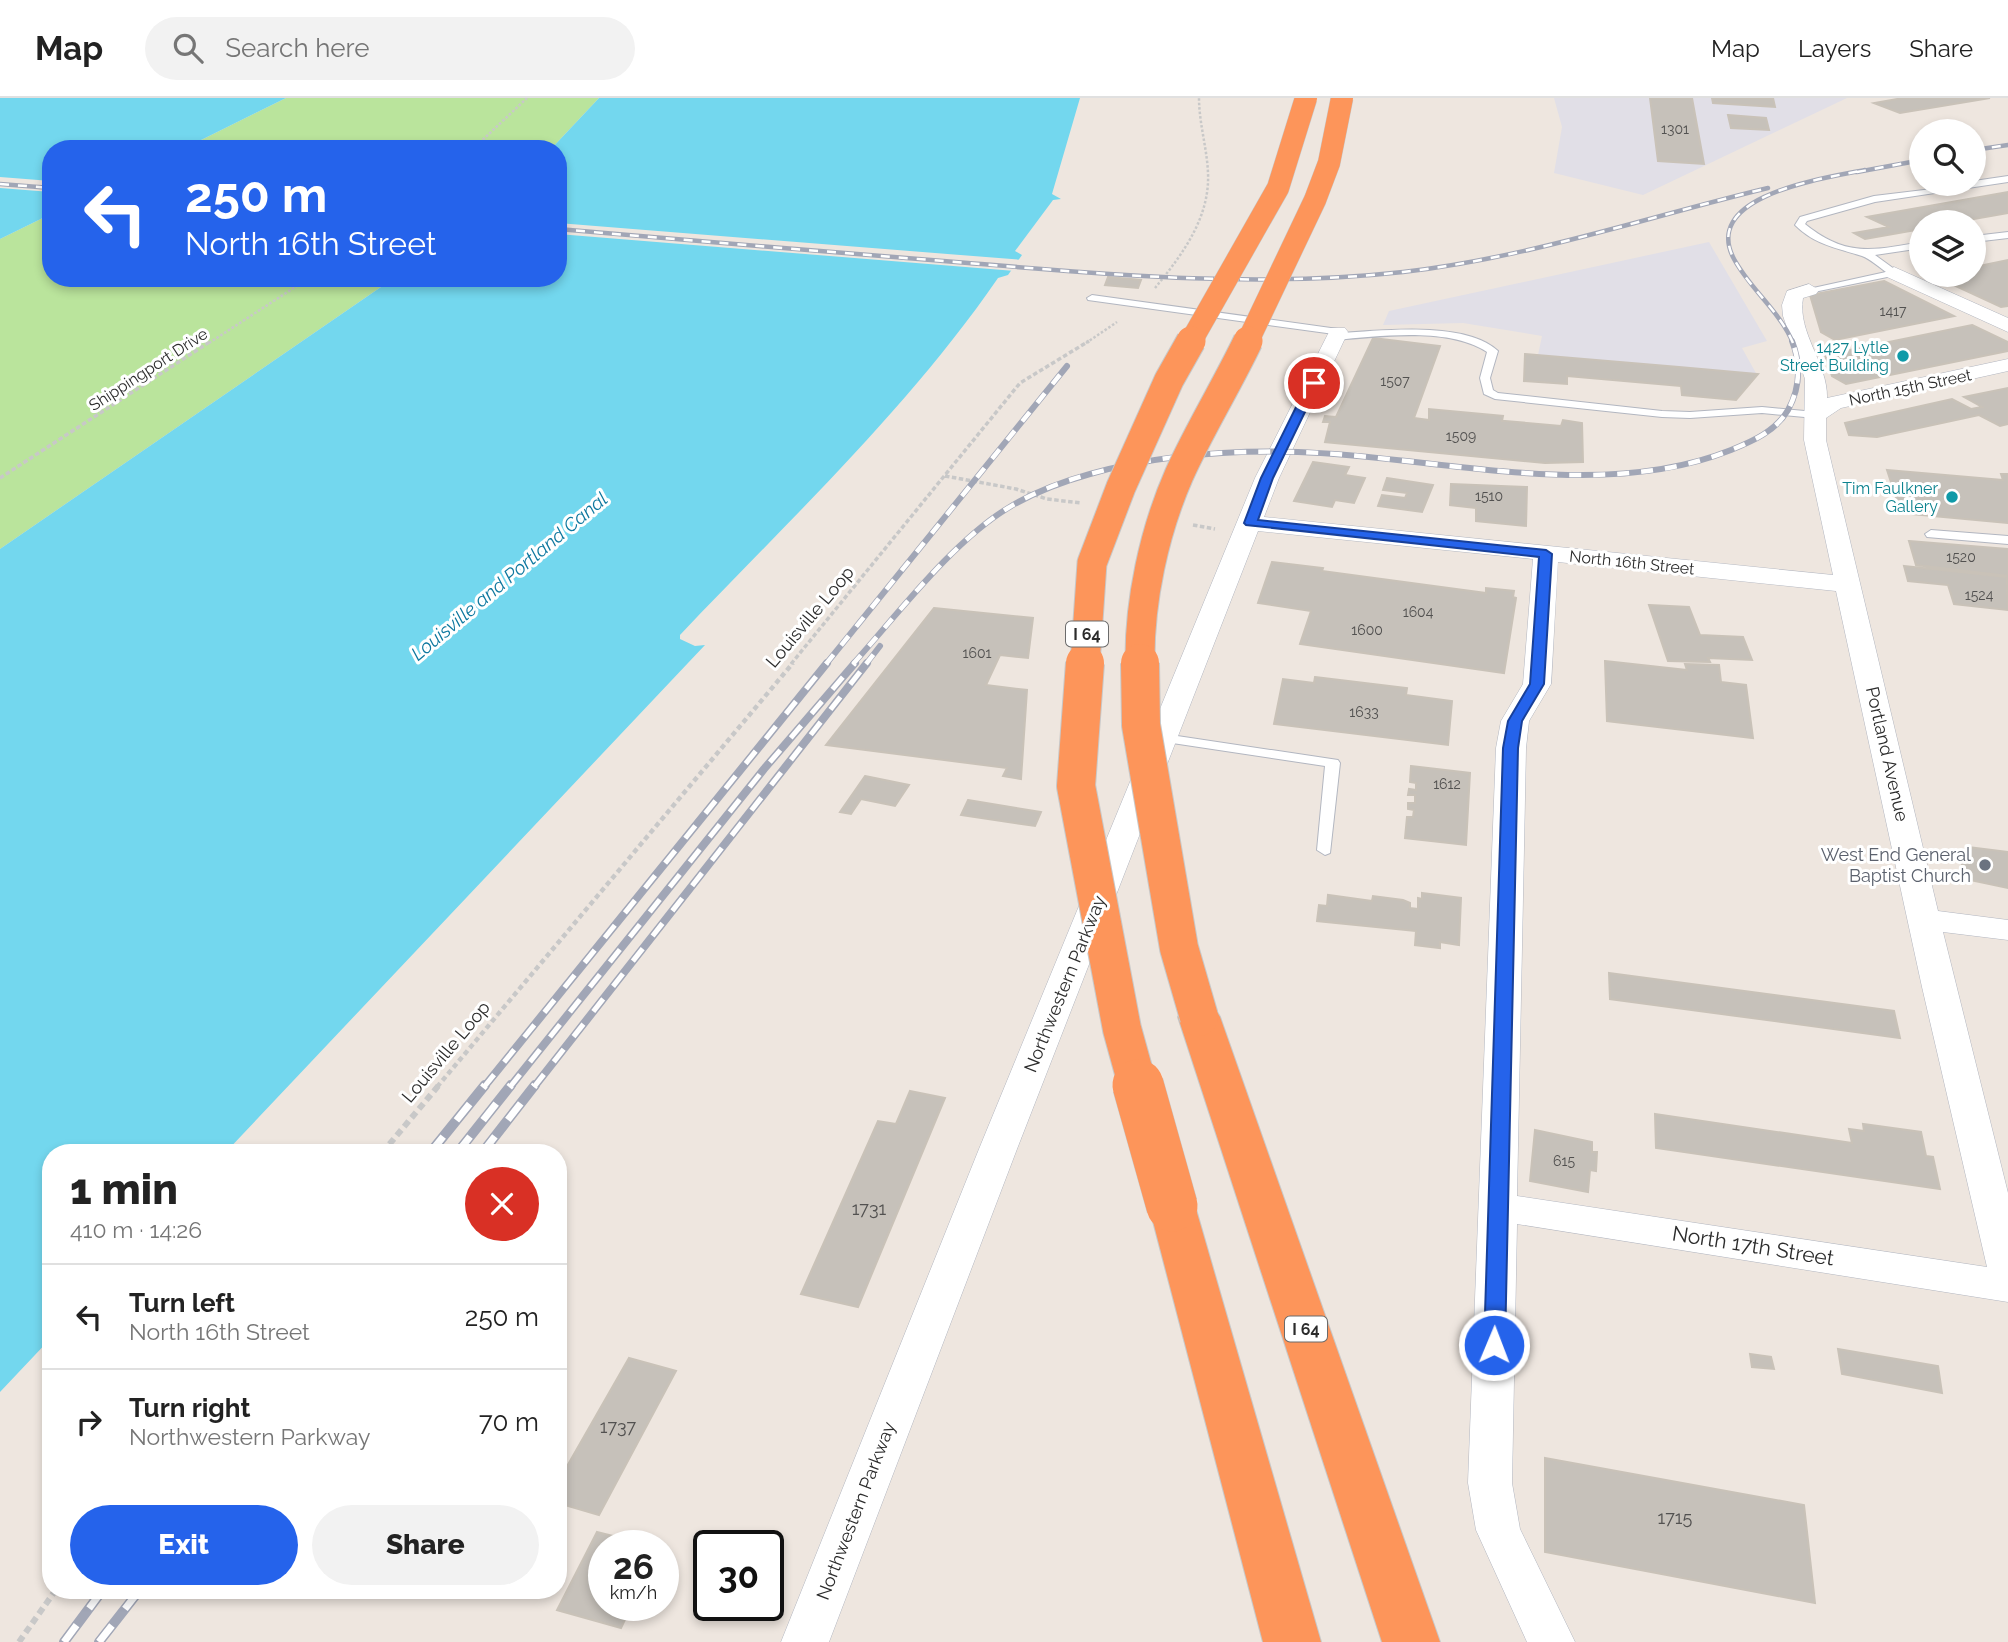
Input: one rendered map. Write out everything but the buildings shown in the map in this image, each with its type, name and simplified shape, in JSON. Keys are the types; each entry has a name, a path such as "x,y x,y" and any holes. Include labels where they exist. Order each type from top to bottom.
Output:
{"highway":[{"name":"I 64","path":"1292,1642 1122,1029 1076,786 1092,563 1121,487 1169,380 1278,188 1306,98"},
{"name":"I 64","path":"1342,98 1332,153 1315,200 1237,364 1179,475 1167,507 1154,554 1144,609 1140,659 1141,725 1179,948 1199,1017 1411,1642"}],"street":[{"path":"1894,273 2008,326"},
{"name":"Portland Avenue","path":"1809,290 1794,295 1790,306 1792,319 1807,349 1816,380 1815,415 1812,422 1815,440 1926,919 1939,987 2008,1272"},
{"name":"Northwestern Parkway","path":"805,1642 1001,1142 1267,478 1337,334"},
{"name":"North 15th Street","path":"1815,415 1834,403 2008,365"},
{"name":"North 16th Street","path":"1250,523 1847,584"},
{"path":"1546,554 1537,684 1515,721 1511,748 1490,1483 1499,1530 1551,1642"},
{"path":"1926,919 2008,930"},
{"name":"North 17th Street","path":"1498,1207 2008,1286"}],"lane":[{"path":"1909,247 1867,254 1842,250 1826,244 1800,225 1803,219 1874,199 2008,179"},
{"path":"1986,238 2008,235"},
{"path":"1867,254 1894,273"},
{"path":"1809,290 1894,273"},
{"path":"1092,298 1337,334 1437,335 1481,344 1493,351 1485,377 1488,392 1495,396 1662,414 1690,415 1762,410 1815,415"},
{"path":"1931,534 2008,540"},
{"path":"1164,738 1333,763 1325,850"}],"path":[{"path":"483,140 527,98"},
{"name":"Louisville Loop","path":"390,1144 866,575 1020,383 1037,369 1105,332 1140,304 1176,260 1206,204 1208,182 1199,98"},
{"name":"Shippingport Drive","path":"0,478 295,287"},
{"path":"19,1642 49,1599"}],"shaded area":[{"path":"1554,98 1847,98 1643,195 1554,173 1562,127"},
{"path":"1709,242 1767,341 1742,348 1757,375 1538,355 1542,336 1463,323 1383,325 1389,311"}],"green space":[{"path":"286,98 599,98 559,140 201,140"},
{"path":"42,218 42,287 381,287 0,549 0,239"}],"water":[{"path":"0,98 286,98 201,140 42,140 42,218 0,239"},
{"name":"Louisville and Portland Canal","path":"599,98 1080,98 1052,194 1061,199 1053,200 1015,251 1022,255 1008,275 998,278 926,373 846,463 680,635 680,639 695,646 705,645 234,1144 42,1144 42,1348 0,1392 0,549 381,287 567,287 567,140 559,140"}],"pier":[{"path":"0,177 42,180 42,191 0,188"},
{"path":"567,224 1023,260 1015,271 567,235"}],"railway":[{"path":"1986,148 2008,145"},
{"path":"1857,172 1909,162"},
{"path":"1792,341 1780,320 1734,259 1728,237 1735,219 1750,205 1772,194 1823,178 1865,170"},
{"path":"0,184 42,187"},
{"path":"567,230 1077,272 1186,278 1295,279 1349,277 1450,266 1587,236 1768,188"},
{"path":"853,664 926,580 987,522 1018,502 1069,480 1141,462 1245,452 1351,455 1572,475 1627,473 1680,465 1748,443 1777,424 1788,410 1797,385 1797,358 1792,341"},
{"path":"826,664 1067,366"},
{"path":"866,664 880,646"},
{"path":"484,1087 827,663"},
{"path":"510,1087 764,769 855,663"},
{"path":"534,1087 867,663"},
{"path":"437,1144 485,1085"},
{"path":"464,1144 511,1085"},
{"path":"489,1144 535,1085"},
{"path":"64,1642 96,1599"},
{"path":"99,1642 133,1599"}],"place":[{"name":"1427 Lytle Street Building","path":"1903,356"},
{"name":"Tim Faulkner Gallery","path":"1952,497"},
{"name":"West End General Baptist Church","path":"1985,865"}],"route":[{"path":"1314,383 1267,478 1250,523 1546,554 1537,684 1515,721 1511,748 1494,1345"}]}
